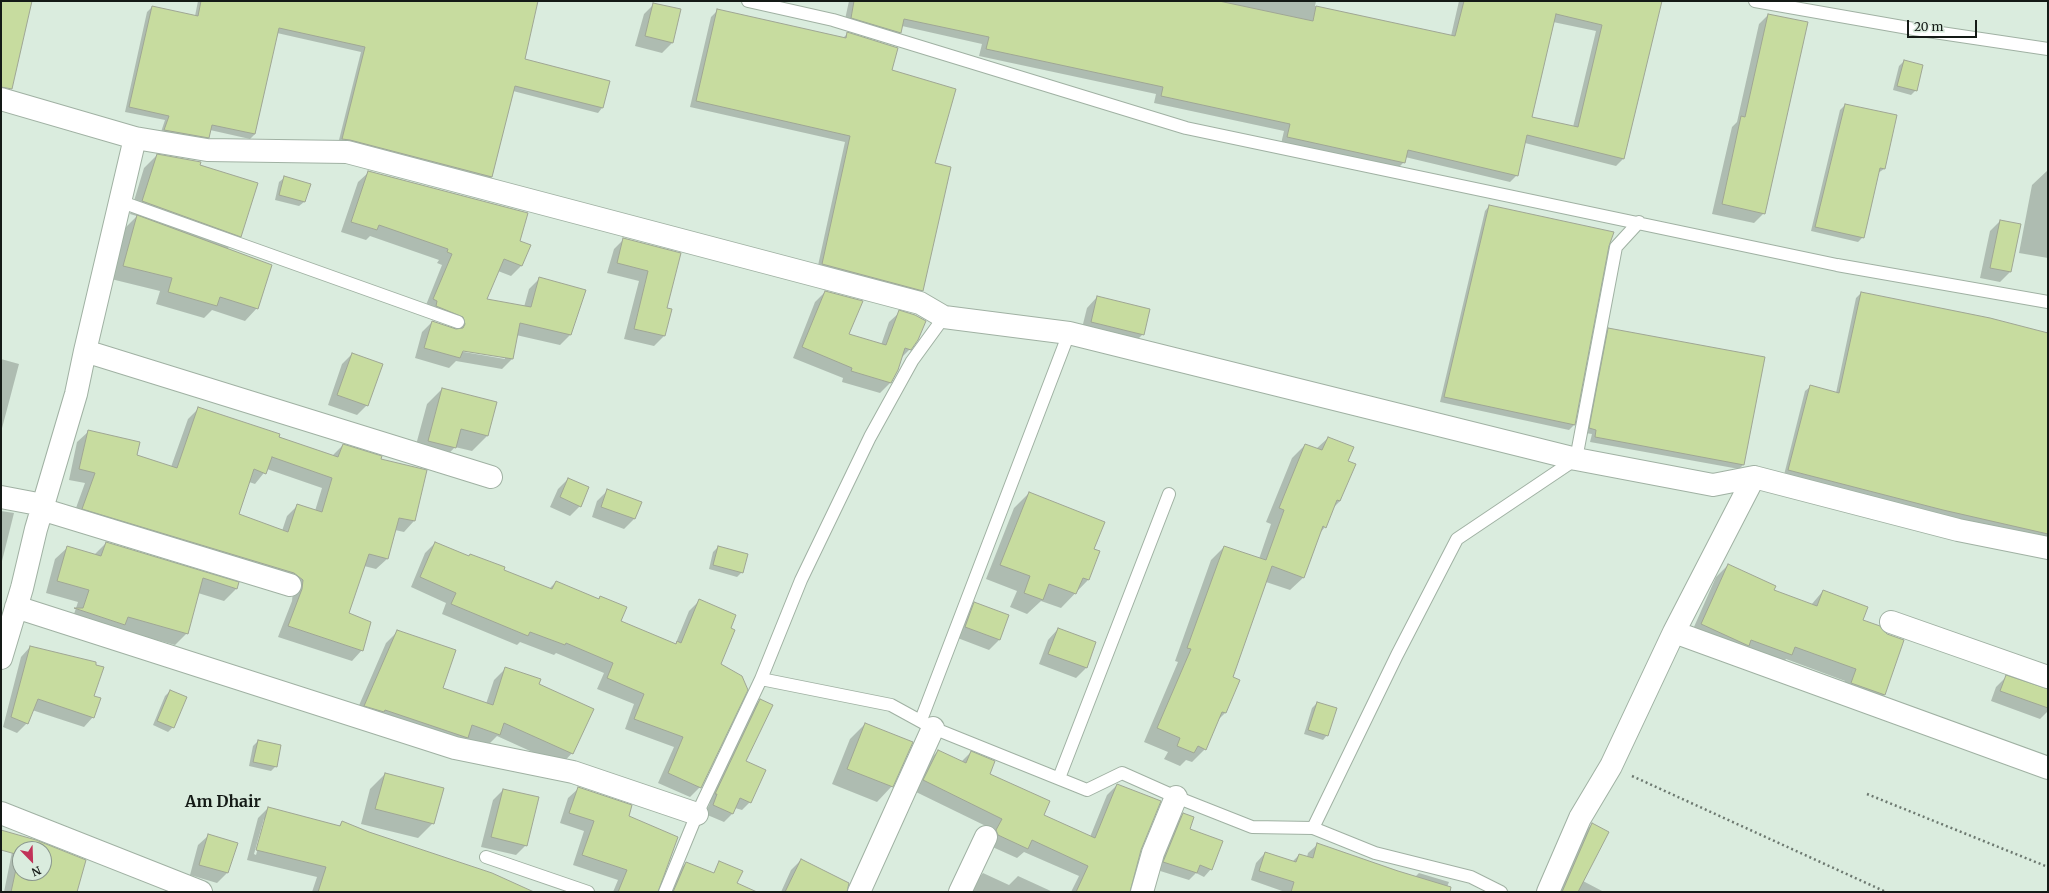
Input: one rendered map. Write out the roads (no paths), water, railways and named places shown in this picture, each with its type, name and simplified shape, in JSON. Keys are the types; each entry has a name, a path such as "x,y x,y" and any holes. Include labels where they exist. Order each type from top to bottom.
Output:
{"street":[{"path":"1,99 135,138 207,150 347,152 456,182 920,303 944,317 1070,333 1576,459 1713,485 1754,477 1958,530 2048,548"},
{"path":"1,658 42,507 76,394 119,201 135,138"},
{"path":"85,351 492,477"},
{"path":"1548,892 1580,818 1611,766 1674,632 1754,477"},
{"path":"1,497 42,507 290,585"},
{"path":"16,607 455,748 573,772 697,814"},
{"path":"1891,622 2048,677"},
{"path":"1674,632 2048,768"},
{"path":"859,892 927,724"},
{"path":"1142,892 1153,853 1176,797"},
{"path":"1,813 200,892"},
{"path":"960,892 986,837"}],"lane":[{"path":"748,1 833,20 1186,128 1639,222 1836,265 2048,302"},
{"path":"1755,1 1914,29 2048,49"},
{"path":"119,201 458,322"},
{"path":"1313,828 1397,655 1457,539 1576,459 1616,247 1639,222"},
{"path":"665,892 697,814 761,679 801,580 870,437 912,361 944,317"},
{"path":"927,724 1070,333"},
{"path":"1059,778 1169,494"},
{"path":"761,679 891,705 927,724 1088,790 1122,773 1176,797 1252,827 1313,828 1375,853 1471,877 1501,892"},
{"path":"486,857 588,892"}],"district":[{"name":"Am Dhair","path":"223,802"}]}
